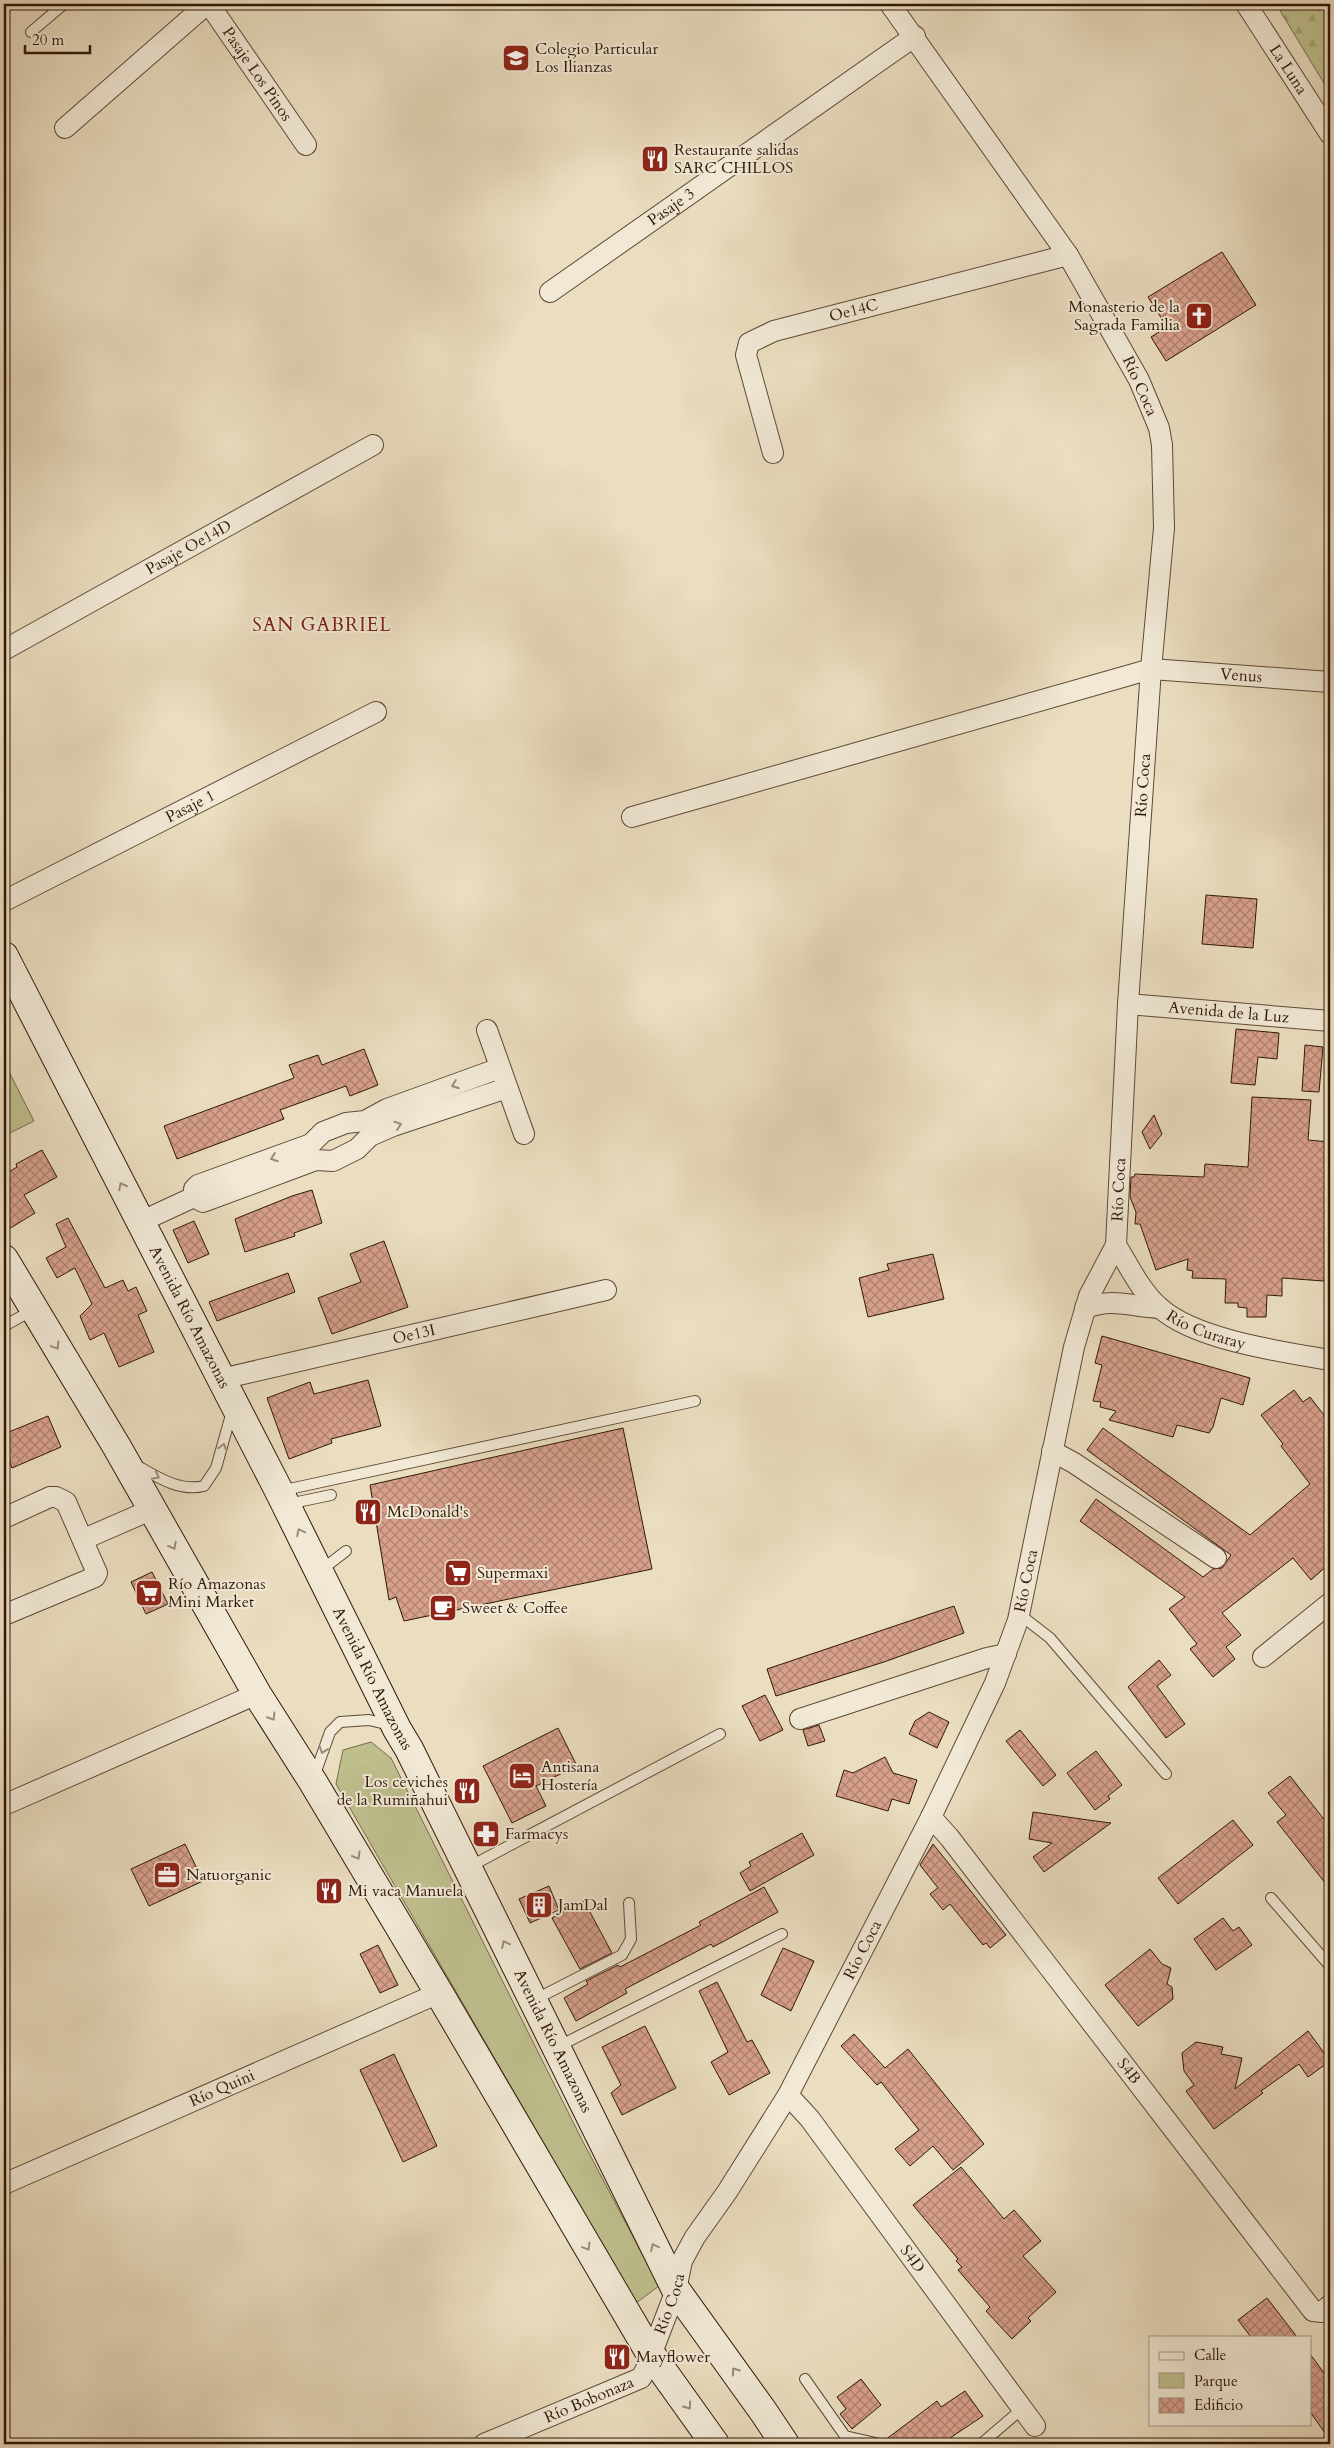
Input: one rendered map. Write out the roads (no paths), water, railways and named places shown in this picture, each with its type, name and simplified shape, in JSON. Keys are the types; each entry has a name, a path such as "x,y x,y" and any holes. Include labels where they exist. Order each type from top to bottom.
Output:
{"main road":[{"name":"Avenida Río Amazonas","path":"4,956 283,1498 676,2290 785,2444"},
{"path":"4,1259 117,1447 257,1694 313,1782 439,1993 650,2353 715,2444"}],"street":[{"path":"64,128 208,4"},
{"name":"Pasaje Los Pinos","path":"208,4 306,145"},
{"name":"Río Coca","path":"650,2353 676,2290 682,2261 695,2237 727,2192 788,2095 931,1817 996,1683 1019,1614 1074,1347 1089,1296 1116,1245 1128,1004 1151,669 1164,528 1162,445 1159,428 1135,373 1068,255 915,36 890,4"},
{"name":"La Luna","path":"1246,4 1330,134"},
{"name":"Pasaje 3","path":"550,292 915,36"},
{"name":"Oe14C","path":"774,453 746,355 749,343 774,332 1068,255"},
{"name":"Pasaje Oe14D","path":"4,650 373,445"},
{"path":"632,817 1151,669"},
{"name":"Venus","path":"1151,669 1330,682"},
{"name":"Pasaje 1","path":"4,901 376,712"},
{"name":"Avenida de la Luz","path":"1128,1004 1330,1021"},
{"path":"487,1030 524,1134"},
{"path":"425,1106 500,1068"},
{"path":"314,1152 333,1161 357,1149 368,1129 386,1109 425,1106 507,1088"},
{"path":"140,1222 194,1197 194,1189 198,1185 250,1176 314,1152 323,1132 346,1123 368,1129"},
{"name":"Río Curaray","path":"1116,1245 1144,1288 1160,1308 1184,1323 1215,1335 1282,1352 1330,1360"},
{"name":"Oe13I","path":"221,1379 606,1290"},
{"path":"1085,1308 1112,1301 1136,1307 1160,1308"},
{"path":"1052,1450 1216,1558"},
{"path":"4,1518 56,1497 66,1502 84,1539 97,1573 96,1577 4,1615"},
{"path":"84,1539 152,1509"},
{"path":"1263,1657 1330,1603"},
{"path":"800,1719 987,1658 1006,1654"},
{"path":"4,1805 257,1694"},
{"name":"S4B","path":"931,1817 949,1837 1313,2311 1322,2312 1330,2305"},
{"name":"Río Quini","path":"4,2184 439,1993"},
{"name":"S4D","path":"788,2095 810,2119 1035,2426"},
{"name":"Río Bobonaza","path":"484,2444 641,2378 650,2353"}],"lane":[{"path":"31,32 64,4"},
{"path":"4,1326 34,1310"},
{"path":"283,1498 695,1401"},
{"path":"117,1447 136,1465 158,1477 192,1489 204,1486 216,1468 234,1404"},
{"path":"283,1498 331,1495"},
{"path":"319,1572 346,1551"},
{"path":"1019,1614 1050,1638 1166,1774"},
{"path":"313,1782 323,1747 330,1732 340,1722 369,1720 384,1722 397,1729"},
{"path":"468,1868 720,1734"},
{"path":"1271,1898 1330,1966"},
{"path":"533,2000 622,1954 631,1939 629,1903"},
{"path":"556,2047 782,1934"},
{"path":"804,2379 845,2436 880,2444"},
{"path":"981,2444 1023,2408"}],"place":[{"name":"Colegio Particular Los Ilianzas","path":"516,58"},
{"name":"Restaurante salidas SARC CHILLOS","path":"655,159"},
{"name":"Monasterio de la Sagrada Familia","path":"1199,316"},
{"name":"McDonald's","path":"368,1512"},
{"name":"Supermaxi","path":"458,1573"},
{"name":"Río Amazonas Mini Market","path":"149,1593"},
{"name":"Sweet & Coffee","path":"443,1608"},
{"name":"Antisana Hostería","path":"522,1776"},
{"name":"Los ceviches de la Rumiñahui","path":"467,1791"},
{"name":"Farmacys","path":"486,1834"},
{"name":"Natuorganic","path":"167,1875"},
{"name":"Mi vaca Manuela","path":"329,1891"},
{"name":"JamDal","path":"539,1905"},
{"name":"Mayflower","path":"617,2357"}],"district":[{"name":"SAN GABRIEL","path":"322,625"}]}
